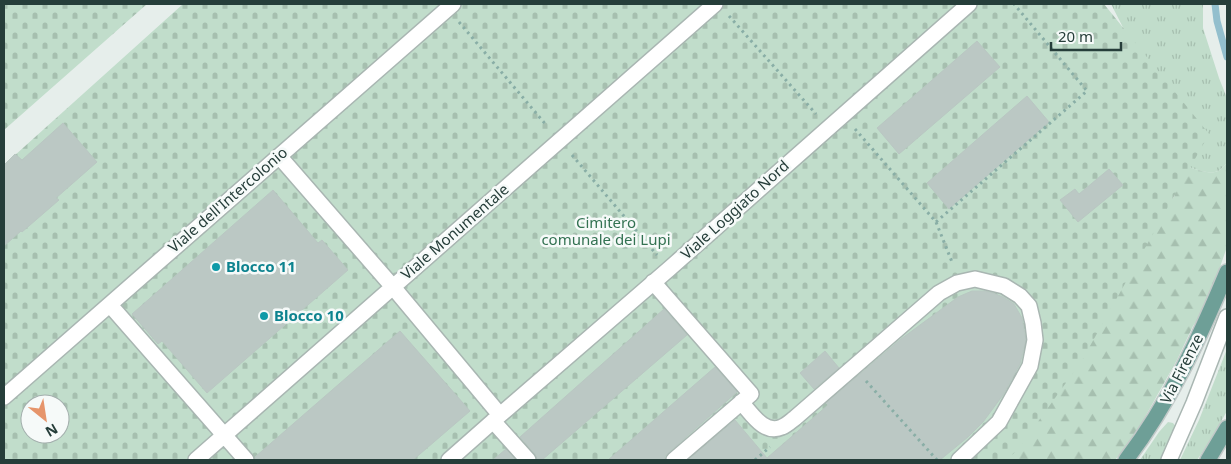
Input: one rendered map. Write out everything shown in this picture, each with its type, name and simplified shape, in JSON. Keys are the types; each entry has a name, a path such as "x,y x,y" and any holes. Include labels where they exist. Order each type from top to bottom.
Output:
{"main road":[{"name":"Via Firenze","path":"1126,460 1153,423 1190,356 1227,272"},
{"path":"1208,460 1227,428"}],"street":[{"name":"Viale dell'Intercolonio","path":"4,397 453,4"},
{"name":"Viale Loggiato Nord","path":"449,460 969,4"},
{"name":"Viale Monumentale","path":"196,460 393,287 720,7"},
{"path":"279,156 393,287 528,460"},
{"path":"741,402 760,423 769,429 782,428 939,293 958,284 975,279 1004,286 1020,296 1029,306 1035,340 1030,366 999,422 959,460"},
{"path":"654,282 751,394 674,460"},
{"path":"110,305 246,460"},
{"name":"Via Firenze","path":"1169,460 1194,403 1227,317"}],"path":[{"path":"936,222 1087,91 1014,4"},
{"path":"720,7 828,128"},
{"path":"843,115 936,222 952,262 975,279"},
{"path":"882,400 937,460"}],"green space":[{"path":"4,4 147,4 4,130"},
{"name":"Cimitero comunale dei Lupi","path":"183,4 1104,4 1209,134 1081,362 1019,448 1007,460 4,460 4,165"},
{"path":"1111,4 1203,4 1203,28 1227,98 1227,163 1219,170 1214,172 1202,171 1174,160 1133,47"},
{"path":"1174,160 1189,167 1208,172 1219,170 1227,163 1227,247 1208,304 1193,326 1177,360 1131,442 1115,460 991,460 1164,208 1174,197 1176,191"},
{"path":"1227,349 1227,411 1197,460 1180,460 1199,420"},
{"path":"1168,422 1173,423 1176,427 1160,460 1140,460 1159,432"}],"building":[{"path":"977,41 1000,67 899,154 877,128"},
{"path":"1027,96 1049,122 949,209 927,183"},
{"path":"63,123 97,162 56,198 59,200 4,246 4,165 15,154 22,160"},
{"path":"1109,169 1123,185 1078,222 1060,200 1075,189 1079,194"},
{"path":"273,190 318,243 322,240 348,270 207,393 162,341 158,344 132,314"},
{"path":"972,291 993,293 1014,304 1022,318 1026,340 1020,364 1003,395 983,422 940,460 688,460 735,420 767,458 828,405 826,403 901,339 958,297"},
{"path":"664,309 687,335 542,460 537,460 535,454 520,437"},
{"path":"400,331 470,411 413,460 255,460 255,457"},
{"path":"825,351 839,368 814,389 800,373"},
{"path":"715,367 737,392 668,453 665,456 665,460 608,460"},
{"path":"506,449 516,460 493,460"}],"waterway":[{"path":"1215,4 1217,21 1227,57"}],"place":[{"name":"Blocco 11","path":"216,267"},
{"name":"Blocco 10","path":"264,316"}]}
